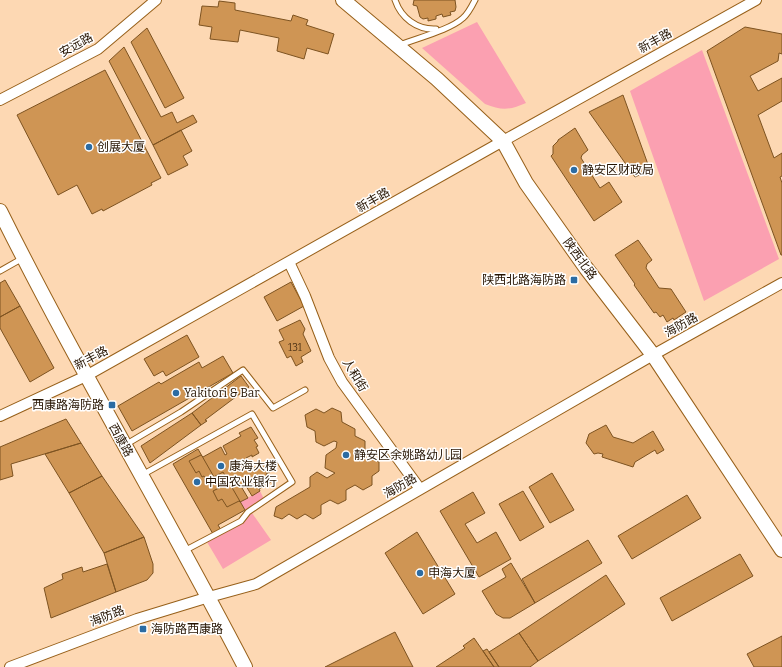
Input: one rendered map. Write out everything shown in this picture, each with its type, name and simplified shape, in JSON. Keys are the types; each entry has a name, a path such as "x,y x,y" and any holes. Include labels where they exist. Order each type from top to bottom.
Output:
{"main road":[{"name":"陕西北路","path":"343,0 438,79 503,141 534,195 586,268 653,355 782,550"},
{"name":"西康路","path":"0,211 23,258 86,376 209,597 245,667"}],"street":[{"name":"安远路","path":"0,100 98,49 156,0"},
{"name":"新丰路","path":"0,416 86,376 756,0"},
{"name":"人和街","path":"289,262 305,296 329,358 342,382 420,489"},
{"name":"海防路","path":"10,667 137,619 256,584 653,355 782,283"}],"lane":[{"path":"395,0 403,15 410,21 422,28 431,30 442,29"},
{"path":"398,45 452,26 464,18 475,0"},
{"path":"422,28 425,36"},
{"path":"0,271 23,258"},
{"path":"124,446 181,412 243,370 273,408 305,390"},
{"path":"141,476 252,414 292,482 248,512 241,521 184,552"}],"shaded area":[{"path":"477,22 526,103 506,109 496,108 485,104 422,48"},
{"path":"702,50 779,259 704,301 630,91"},
{"path":"260,491 264,499 245,510 240,502"},
{"path":"252,513 271,540 223,569 207,542 245,521"}],"building":[{"path":"414,0 455,0 456,7 455,11 450,12 451,15 443,17 442,14 436,16 436,19 428,21 428,18 423,19 420,17 417,6 413,5"},
{"path":"219,1 235,3 235,10 291,21 293,15 308,20 306,25 334,34 328,54 307,48 304,59 277,51 279,38 240,30 238,42 210,39 212,27 199,25 202,6 218,7"},
{"path":"745,27 782,34 782,54 779,53 778,61 750,76 758,91 782,78 782,101 758,115 774,158 782,153 782,176 780,177 782,183 782,255 707,51"},
{"path":"147,28 184,98 165,108 131,42"},
{"path":"124,47 161,117 172,112 177,123 193,115 197,122 153,145 109,61"},
{"name":"创展大厦","path":"105,70 161,178 151,183 152,185 103,211 102,209 92,214 77,185 58,195 17,115"},
{"path":"623,95 650,170 635,177 589,112"},
{"name":"静安区财政局","path":"575,128 588,150 582,155 581,158 600,188 609,182 622,202 594,221 551,156 553,154 553,146 558,140"},
{"path":"181,130 192,151 183,156 188,165 168,175 153,145"},
{"path":"638,240 652,260 647,264 646,268 659,288 671,289 686,312 674,320 673,318 667,322 663,315 660,317 656,312 654,313 615,255"},
{"path":"5,280 20,306 0,317 0,283"},
{"path":"291,282 304,306 277,321 264,297"},
{"path":"20,306 54,368 30,382 0,328 0,317"},
{"path":"300,320 305,329 303,334 311,351 301,357 303,362 296,366 291,356 287,358 279,342 284,340 279,330"},
{"path":"187,335 199,357 166,376 163,371 154,376 144,359"},
{"path":"223,356 233,373 132,431 118,406 159,382 161,384 199,362 202,368"},
{"path":"241,376 249,387 205,420 207,421 201,425 192,413"},
{"path":"332,408 341,412 342,422 355,429 355,436 365,441 365,454 379,462 379,471 372,476 372,485 363,490 355,485 346,490 346,500 338,504 330,500 321,505 321,514 313,519 305,514 297,519 289,514 282,519 274,516 276,507 310,487 310,477 317,472 327,478 335,473 325,468 326,455 336,448 337,442 334,441 324,446 316,442 315,431 307,427 305,415 316,409 324,413"},
{"path":"192,413 201,425 150,463 141,446"},
{"path":"66,419 81,443 11,464 13,476 0,480 0,447"},
{"path":"606,425 613,437 633,443 653,431 664,450 657,454 655,450 635,462 633,467 602,457 603,454 594,454 586,443 589,434"},
{"name":"康海大楼","path":"251,427 258,438 254,440 258,446 256,447 259,453 252,457 252,455 246,458 252,469 264,463 270,472 266,474 271,482 259,489 260,491 252,496 246,486 242,488 248,498 227,507 222,499 218,501 213,491 225,485 219,474 208,482 204,476 202,477 199,471 196,473 189,461 201,455 203,457 221,447 225,455 227,454 223,446 241,436 239,433"},
{"path":"81,443 102,476 69,493 45,454"},
{"path":"198,449 214,477 223,472 245,510 218,525 221,530 213,534 173,464"},
{"path":"552,473 574,510 550,523 529,487"},
{"path":"102,476 144,537 104,553 69,493"},
{"path":"523,491 544,527 520,541 499,504"},
{"path":"473,492 485,513 465,524 477,543 496,532 511,559 479,577 440,511"},
{"path":"687,495 701,518 632,559 618,536"},
{"name":"申海大厦","path":"417,532 455,594 423,614 385,553"},
{"path":"144,537 153,564 153,573 147,580 116,592 104,553"},
{"path":"588,540 602,563 535,603 522,579"},
{"path":"740,554 753,576 672,621 660,598"},
{"path":"511,563 535,603 510,618 503,618 496,614 482,591 506,577 502,569"},
{"path":"107,564 116,592 51,618 44,588 63,579 62,574 82,567 83,572"},
{"path":"606,575 625,604 538,661 519,633"},
{"path":"395,632 413,667 325,667"},
{"path":"519,633 538,661 530,667 499,667 489,652"},
{"path":"782,636 782,667 754,667 747,654"},
{"path":"474,638 494,667 436,667 465,648 463,646"},
{"path":"487,649 499,667 494,667 483,651"}],"place":[{"name":"创展大厦","path":"89,147"},
{"name":"静安区财政局","path":"574,170"},
{"name":"陕西北路海防路","path":"574,280"},
{"name":"Yakitori & Bar","path":"176,393"},
{"name":"西康路海防路","path":"112,405"},
{"name":"静安区余姚路幼儿园","path":"346,455"},
{"name":"康海大楼","path":"221,466"},
{"name":"中国农业银行","path":"197,482"},
{"name":"申海大厦","path":"420,573"},
{"name":"海防路西康路","path":"143,629"}]}
